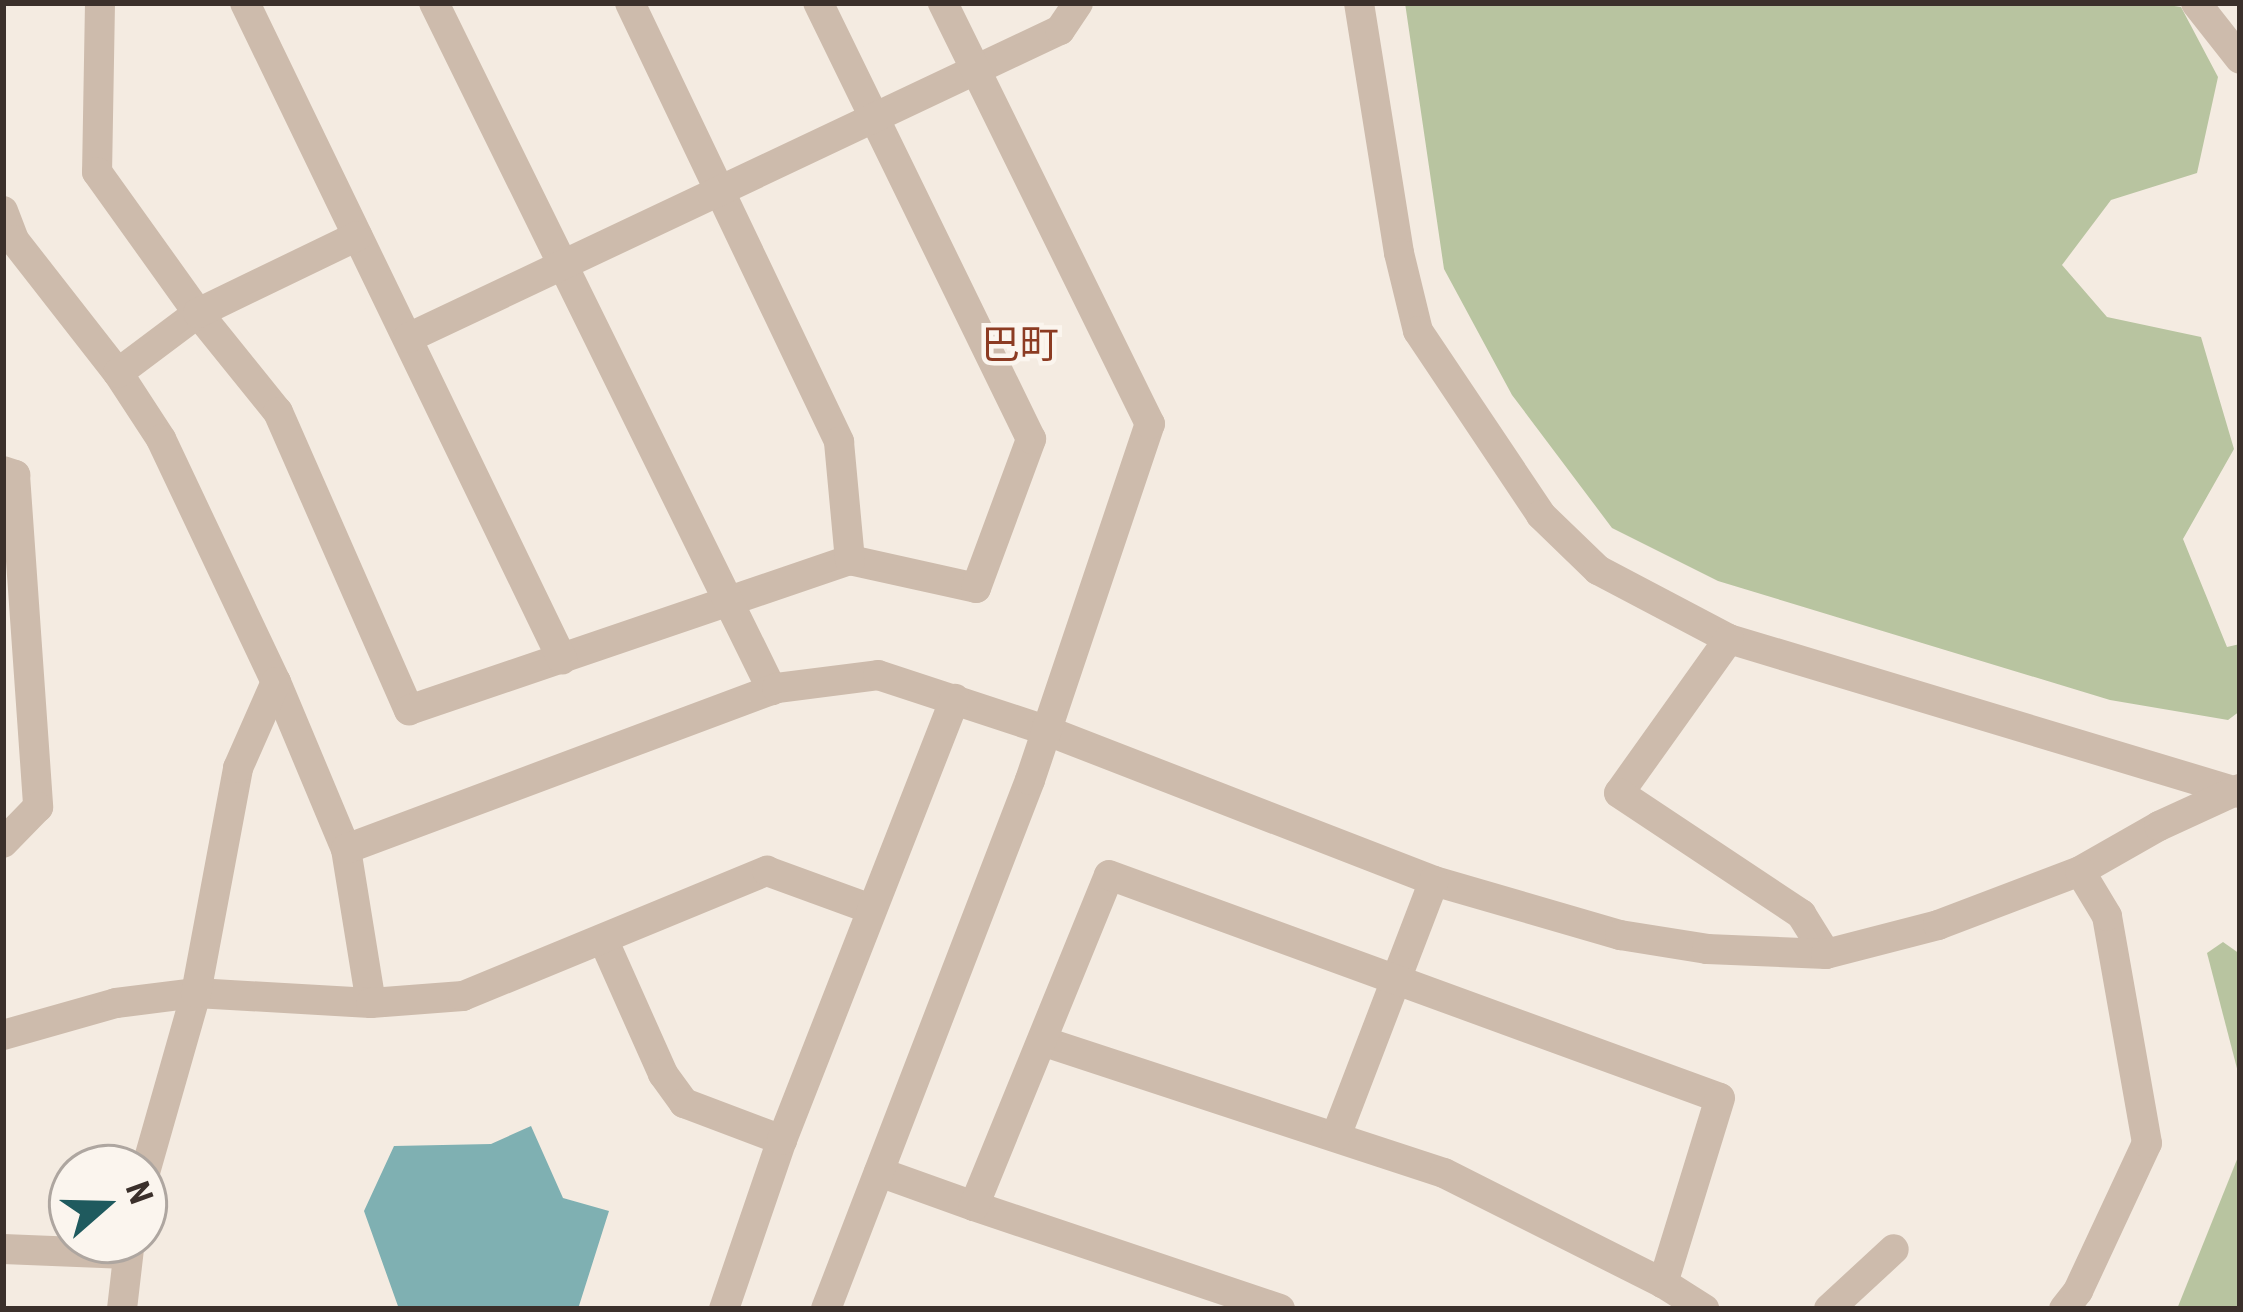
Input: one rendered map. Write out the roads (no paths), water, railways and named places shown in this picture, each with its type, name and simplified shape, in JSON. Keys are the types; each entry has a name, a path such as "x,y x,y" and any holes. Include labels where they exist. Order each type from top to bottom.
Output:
{"street":[{"path":"100,3 97,172 198,313 278,412 409,710 850,560 976,588 1031,439 818,3"},
{"path":"245,3 562,659"},
{"path":"434,3 772,690"},
{"path":"630,3 839,442 850,560"},
{"path":"826,1309 1045,730 1150,424 943,3"},
{"path":"408,338 1060,30 1078,3"},
{"path":"1359,3 1399,253 1418,332 1540,515 1598,570 1729,639 2240,791"},
{"path":"2196,3 2240,59"},
{"path":"3,211 14,240 118,373 161,439 276,682 346,849 371,1003"},
{"path":"118,373 198,313 357,236"},
{"path":"3,471 15,475 17,693 38,807 10,842 3,843"},
{"path":"1729,639 1619,793 1801,914 1826,954"},
{"path":"346,849 772,690 878,675 1045,730 1434,881 1620,935 1707,949 1826,954 1938,925 2080,871 2159,826 2240,791"},
{"path":"153,1144 196,993 238,768 276,682"},
{"path":"724,1309 782,1140 956,699"},
{"path":"3,1035 116,1003 196,993 371,1003 463,996 766,871 871,909"},
{"path":"2064,1309 2078,1291 2147,1143 2107,916 2080,871"},
{"path":"974,1206 1108,875 1720,1098 1664,1282"},
{"path":"1336,1136 1434,881"},
{"path":"603,939 663,1075 685,1103 782,1140"},
{"path":"1042,1041 1444,1173 1664,1282 1704,1309"},
{"path":"879,1172 1280,1309"},
{"path":"3,1249 48,1248"},
{"path":"1829,1309 1894,1249"},
{"path":"122,1309 127,1264"}],"water":[{"path":"531,1126 563,1198 609,1211 578,1309 399,1309 364,1211 394,1146 491,1144"}],"district":[{"name":"巴町","path":"1020,345"}]}
